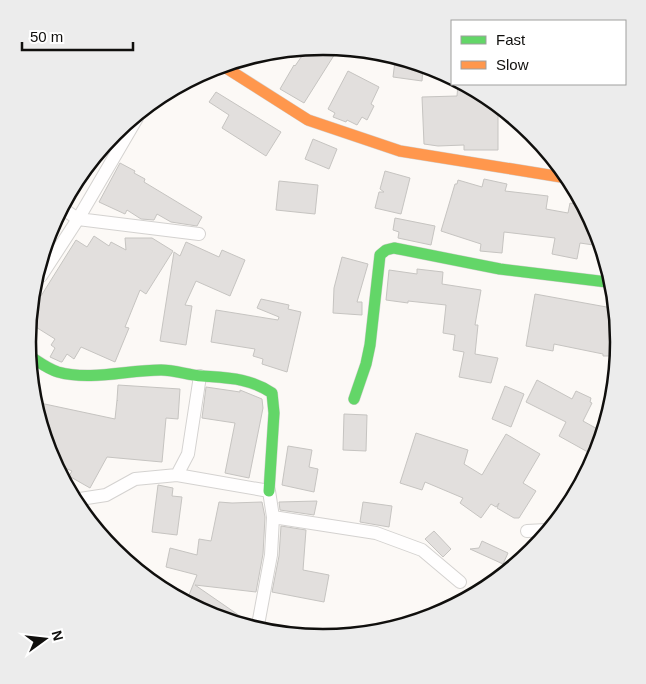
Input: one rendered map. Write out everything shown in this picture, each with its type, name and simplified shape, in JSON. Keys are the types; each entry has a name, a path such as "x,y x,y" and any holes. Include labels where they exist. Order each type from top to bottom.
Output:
{"street":[{"path":"230,70 308,120 400,151 556,176"},
{"path":"46,268 78,219 130,129"},
{"path":"68,212 78,219 199,234"},
{"path":"354,399 366,364 370,345 380,255 386,250 394,248 462,262 537,274 603,282"},
{"path":"37,360 56,371 88,376 161,370 200,376 222,376 248,380 272,393 274,413 268,491 273,517 271,555 259,621"},
{"path":"178,475 188,454 200,376"},
{"path":"84,499 106,495 135,479 178,475 268,491"},
{"path":"273,517 376,533 422,550 460,582"},
{"path":"527,531 540,530"}],"building":[{"path":"302,56 334,56 304,103 280,89"},
{"path":"395,64 423,73 422,81 393,77"},
{"path":"348,71 379,87 371,104 374,106 367,120 362,117 357,125 347,120 346,122 333,117 335,113 328,109"},
{"path":"458,89 498,115 498,150 464,150 464,145 438,146 424,144 422,97 457,96"},
{"path":"216,92 281,132 266,156 222,128 229,115 209,102"},
{"path":"313,139 337,149 329,169 305,159"},
{"path":"120,163 135,171 134,173 145,179 144,182 202,217 197,226 171,222 157,214 154,220 141,219 127,210 125,214 99,202"},
{"path":"385,171 410,178 401,214 375,208 379,192 384,192 380,189"},
{"path":"484,179 507,184 505,191 548,196 546,209 568,213 570,203 574,204 593,245 580,243 577,259 552,254 555,238 504,232 502,253 480,251 481,244 441,231 455,184 457,184 458,180 482,187"},
{"path":"279,181 318,185 315,214 276,210"},
{"path":"395,218 435,226 431,245 398,238 399,232 393,230"},
{"path":"94,236 109,246 111,242 126,250 125,238 152,238 173,251 146,294 140,290 125,327 129,328 115,362 81,347 74,359 67,354 61,362 50,357 55,348 51,345 55,339 37,328 40,296 76,240 87,247"},
{"path":"186,242 219,257 222,250 245,260 230,296 196,281 185,305 192,306 186,345 160,341 174,252 180,256"},
{"path":"342,257 368,264 357,302 362,302 362,315 333,313 334,288"},
{"path":"417,269 443,272 442,284 481,290 475,325 478,325 475,354 498,358 491,383 459,377 464,352 453,350 455,335 443,333 446,305 386,300 389,270 417,274"},
{"path":"535,294 607,307 609,356 554,344 553,351 526,346"},
{"path":"261,299 289,305 288,309 301,312 287,372 262,364 263,359 253,356 255,349 211,342 216,310 278,320 279,317 257,308"},
{"path":"537,380 572,399 576,391 591,398 590,402 592,403 583,421 597,429 588,452 559,436 566,422 526,402"},
{"path":"118,385 180,389 178,419 166,418 162,462 107,457 90,488 69,475 72,471 66,468 58,452 43,404 115,419"},
{"path":"505,386 524,394 511,427 492,419"},
{"path":"206,387 240,392 240,390 262,399 263,408 249,478 225,473 235,423 202,418"},
{"path":"344,414 367,415 366,451 343,450"},
{"path":"416,433 468,450 464,464 482,475 506,434 540,454 523,483 536,491 519,518 514,518 497,508 499,503 496,507 491,504 481,518 460,503 463,498 425,482 422,490 400,483"},
{"path":"288,446 312,450 309,467 318,469 314,492 282,485"},
{"path":"158,485 173,488 172,496 182,497 177,535 152,532"},
{"path":"317,501 314,515 280,510 279,502"},
{"path":"219,502 262,502 265,517 263,554 256,592 195,585 241,617 213,607 189,595 197,575 166,567 170,548 197,555 199,539 211,541"},
{"path":"363,502 392,506 389,527 360,522"},
{"path":"281,526 306,530 303,570 329,575 324,602 272,592 279,556"},
{"path":"434,531 451,549 443,557 425,539"},
{"path":"482,541 508,553 503,564 470,549 479,548"}],"traffic: fast":[{"path":"354,399 366,364 370,345 380,255 386,250 394,248 500,269 603,282"},
{"path":"37,361 54,371 71,374 96,375 166,370 238,380 264,388 272,393 274,413 269,491"}],"traffic: slow":[{"path":"230,70 308,120 400,151 556,176"}]}
